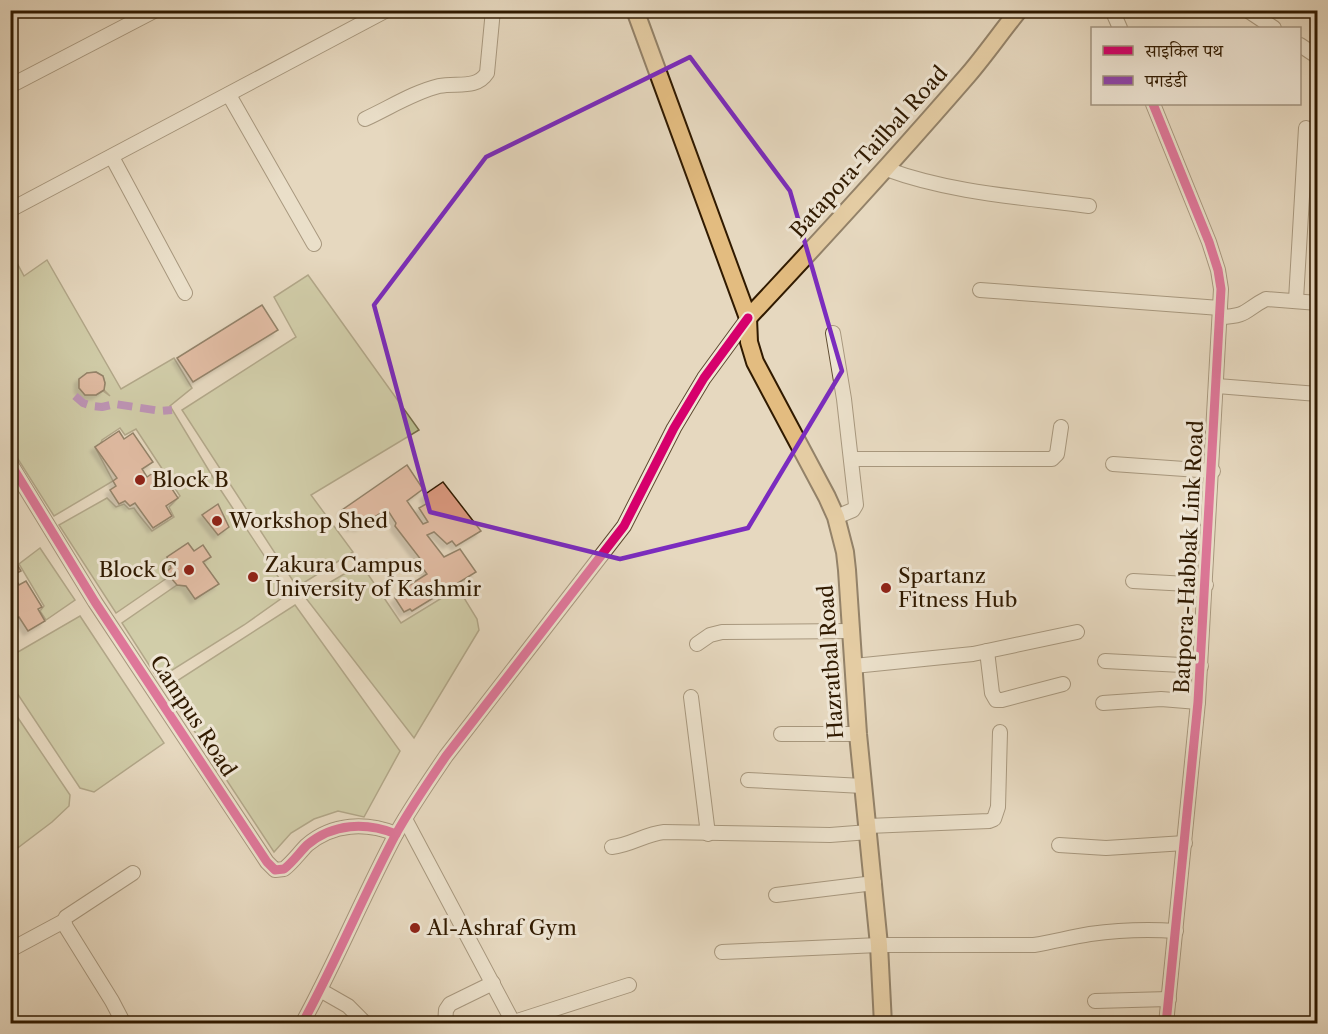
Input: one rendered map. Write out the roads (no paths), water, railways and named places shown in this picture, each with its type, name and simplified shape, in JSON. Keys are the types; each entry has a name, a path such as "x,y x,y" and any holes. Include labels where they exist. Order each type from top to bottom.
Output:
{"main road":[{"name":"Hazratbal Road","path":"634,10 748,318 749,342 755,362 823,489 836,517 845,552 858,734 879,945 883,1023"},
{"name":"Batapora-Tailbal Road","path":"748,318 886,169 968,75 1012,13"}],"street":[{"path":"10,86 156,10"},
{"path":"10,210 387,10"},
{"path":"365,119 433,88 475,84 483,80 487,73 493,10"},
{"path":"1112,10 1120,27"},
{"path":"1247,10 1272,27"},
{"path":"1301,46 1317,57"},
{"path":"229,95 315,244"},
{"name":"Batpora-Habbak Link Road","path":"1153,105 1209,242 1221,289 1201,666 1166,1023"},
{"path":"1296,300 1306,128"},
{"path":"112,157 185,293"},
{"path":"886,169 961,189 1089,206"},
{"path":"980,290 1237,316 1247,313 1266,299 1317,303"},
{"path":"302,1023 405,819 446,756 624,526 674,428 704,378 748,318"},
{"path":"833,333 844,399 856,505 853,510 836,517"},
{"path":"1217,386 1317,394"},
{"path":"851,459 1052,459 1057,454 1061,427"},
{"name":"Campus Road","path":"10,463 95,602 267,862 275,870 284,869 308,844 339,828 374,827 396,834"},
{"path":"1113,464 1213,471"},
{"path":"1133,581 1206,585"},
{"path":"697,644 710,635 722,632 852,632"},
{"path":"854,666 987,651 1077,632"},
{"path":"987,651 992,693 996,700 1063,684"},
{"path":"1105,662 1201,666"},
{"path":"690,697 708,834"},
{"path":"1103,703 1161,699 1198,702"},
{"path":"612,847 626,846 653,833 830,835 868,829 989,821 994,819 998,807 1000,732"},
{"path":"781,734 858,734"},
{"path":"748,780 863,786"},
{"path":"405,819 514,1023 629,985"},
{"path":"1059,845 1106,848 1185,843"},
{"path":"10,950 64,921 66,917 133,873"},
{"path":"776,895 873,883"},
{"path":"64,921 124,1023"},
{"path":"723,952 879,945 1034,945 1059,942 1088,934 1126,930 1176,931"},
{"path":"445,1023 446,1010 450,1004 493,983"},
{"path":"320,990 348,1006 366,1023"},
{"path":"1095,1001 1169,999"}],"place":[{"name":"Block B","path":"140,480"},
{"name":"Workshop Shed","path":"217,521"},
{"name":"Block C","path":"189,570"},
{"name":"Zakura Campus University of Kashmir","path":"253,577"},
{"name":"Spartanz Fitness Hub","path":"886,588"},
{"name":"Al-Ashraf Gym","path":"415,928"}]}
